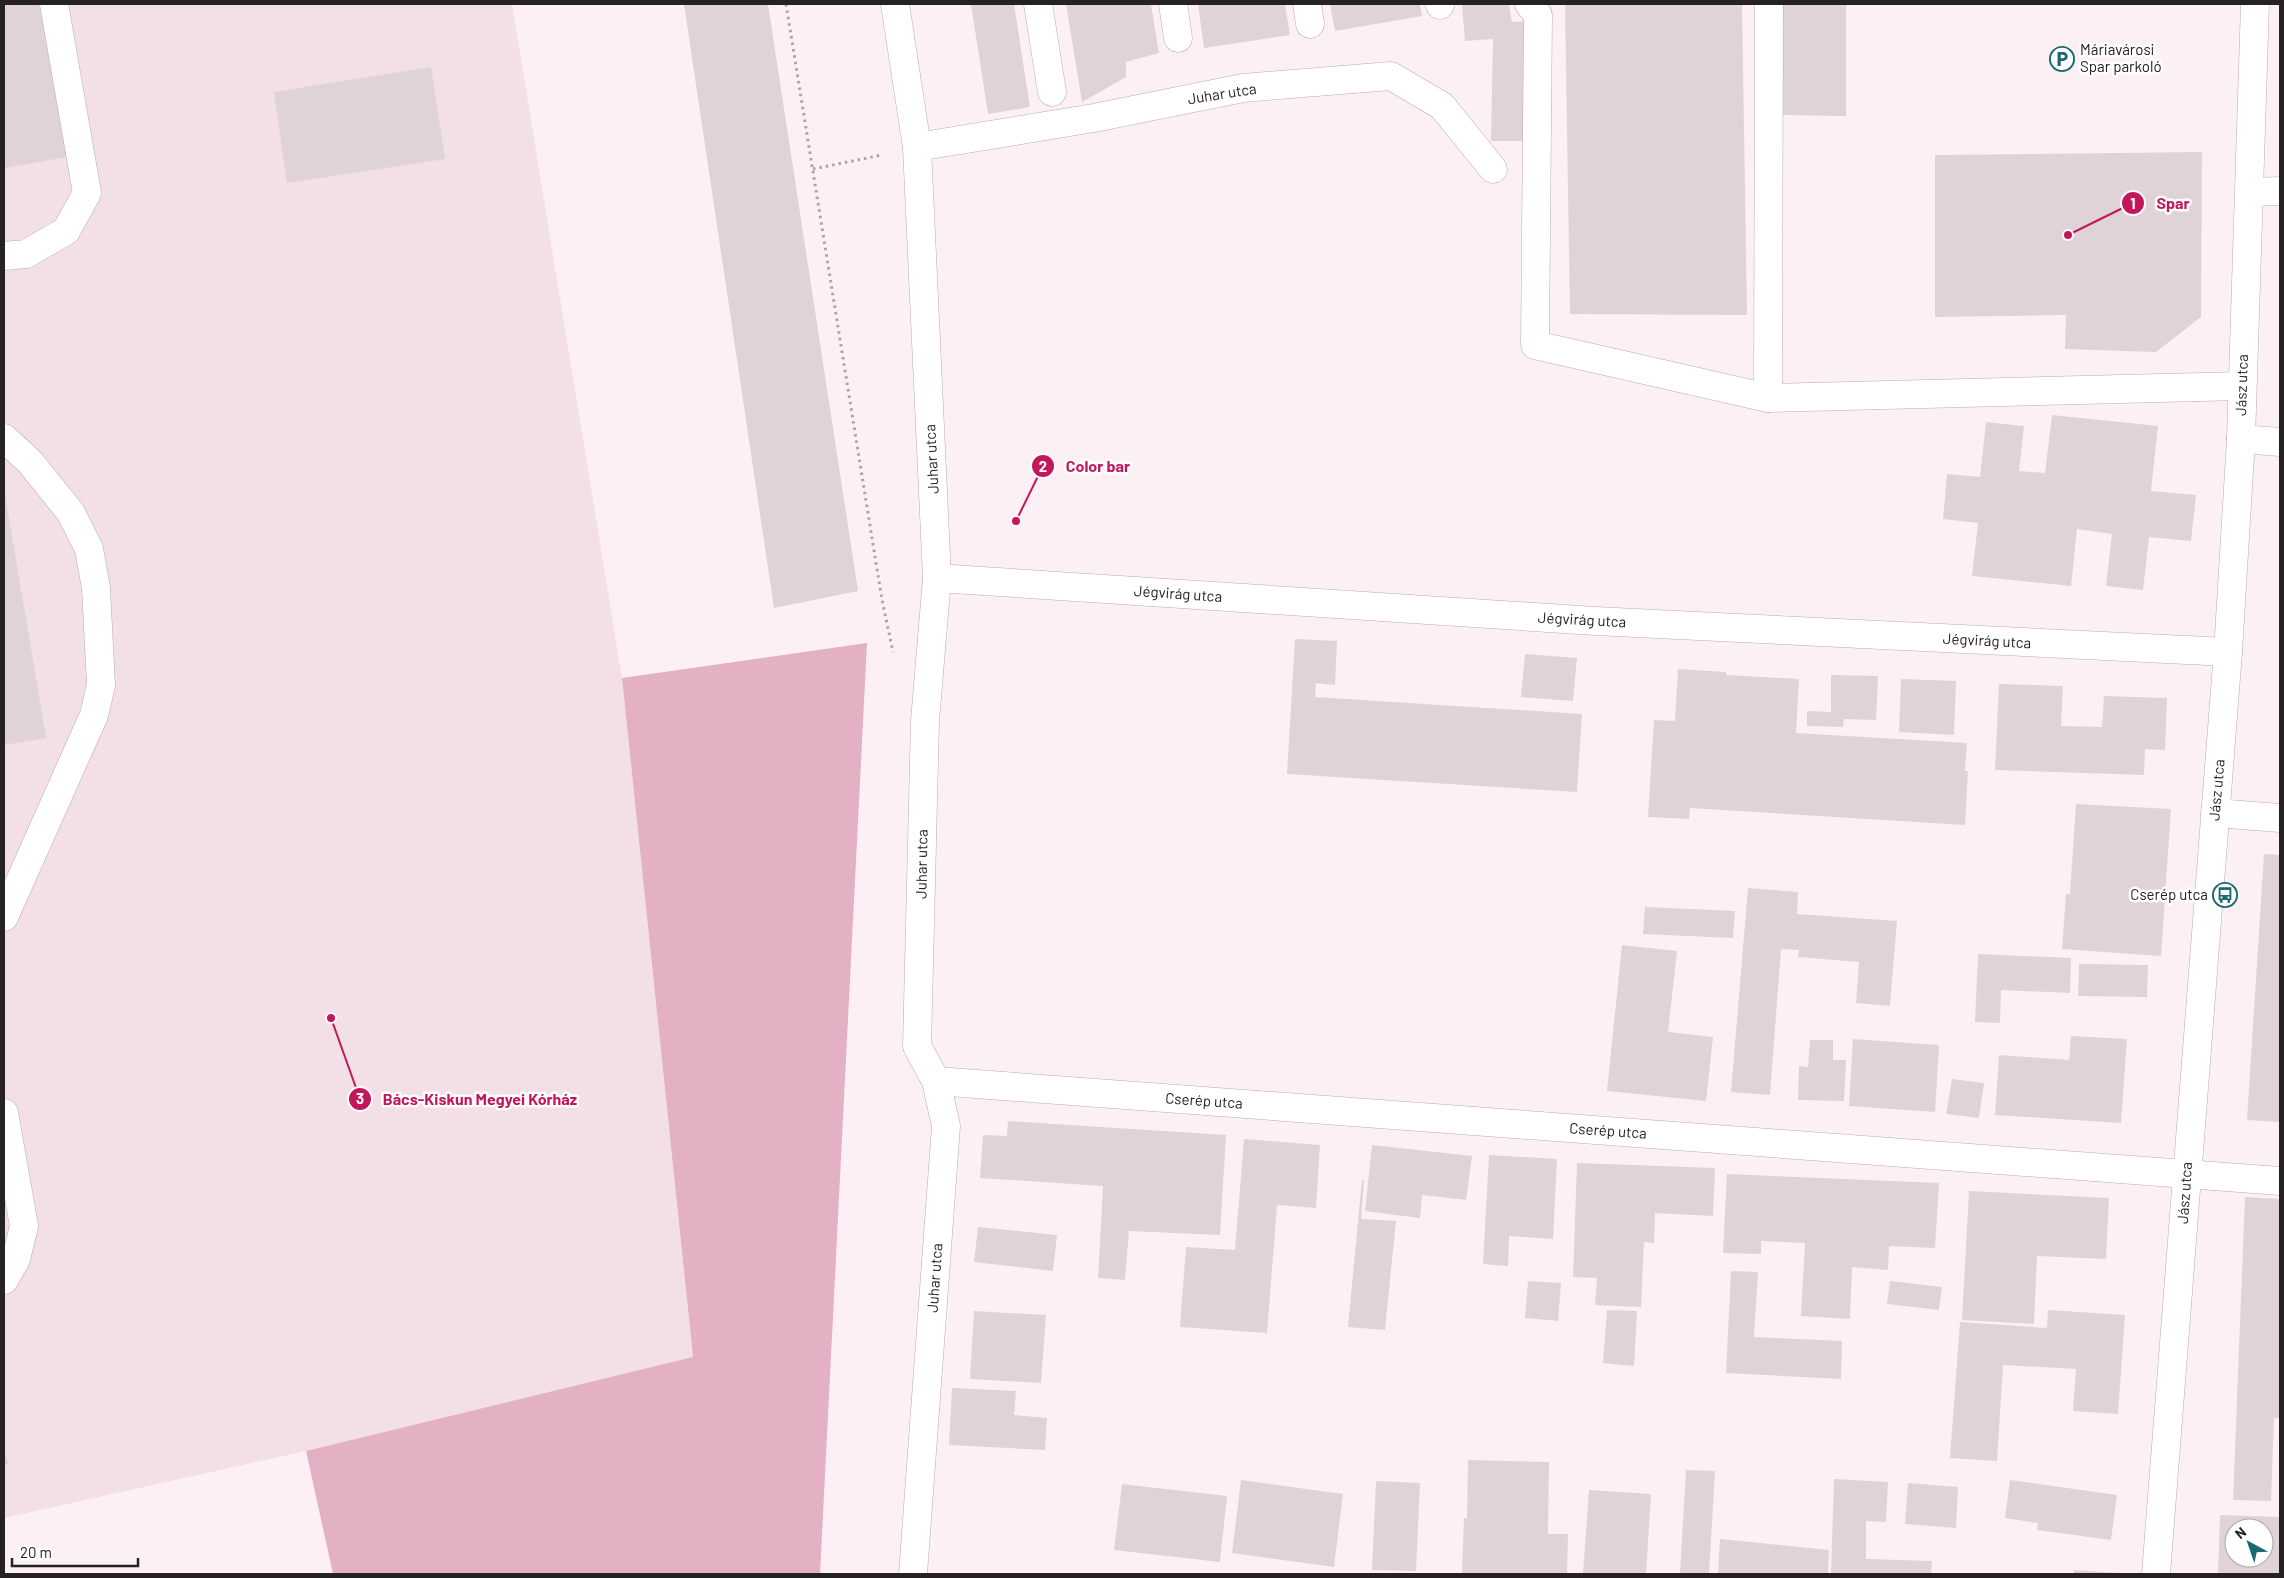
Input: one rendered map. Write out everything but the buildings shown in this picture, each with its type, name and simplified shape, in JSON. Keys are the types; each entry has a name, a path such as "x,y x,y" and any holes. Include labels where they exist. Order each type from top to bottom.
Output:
{"street":[{"path":"4,256 26,254 66,230 87,193 54,4"},
{"name":"Juhar utca","path":"895,4 917,147 937,578 925,721 917,1046 936,1081 946,1126 913,1574"},
{"path":"1038,4 1052,92"},
{"path":"1173,4 1178,38"},
{"path":"1529,4 1538,15 1535,346 1768,398 2241,386"},
{"path":"1768,398 1769,4"},
{"name":"Jász utca","path":"2156,1574 2228,652 2241,439 2241,386 2250,192 2255,4"},
{"name":"Juhar utca","path":"917,147 1094,118 1243,88 1390,76 1442,106 1493,169"},
{"path":"2250,192 2280,191"},
{"path":"4,438 30,462 71,513 89,549 96,588 101,685 94,715 4,917"},
{"path":"2241,439 2280,442"},
{"name":"Jégvirág utca","path":"937,578 1595,621 2228,652"},
{"path":"2214,813 2280,818"},
{"name":"Cserép utca","path":"936,1081 2280,1181"},
{"path":"4,1113 24,1226 16,1259 4,1280"}],"path":[{"path":"786,4 882,600 894,656"},
{"path":"812,169 917,147"}],"shaded area":[{"path":"4,4 512,4 622,678 693,1358 306,1451 4,1518"},
{"path":"867,643 820,1574 333,1574 306,1451 693,1357 622,678"}],"place":[{"name":"Máriavárosi Spar parkoló","path":"2062,59"},
{"name":"Spar","path":"2068,235"},
{"name":"Color bar","path":"1016,521"},
{"name":"Cserép utca","path":"2225,895"},
{"name":"Bács-Kiskun Megyei Kórház","path":"331,1018"}]}
